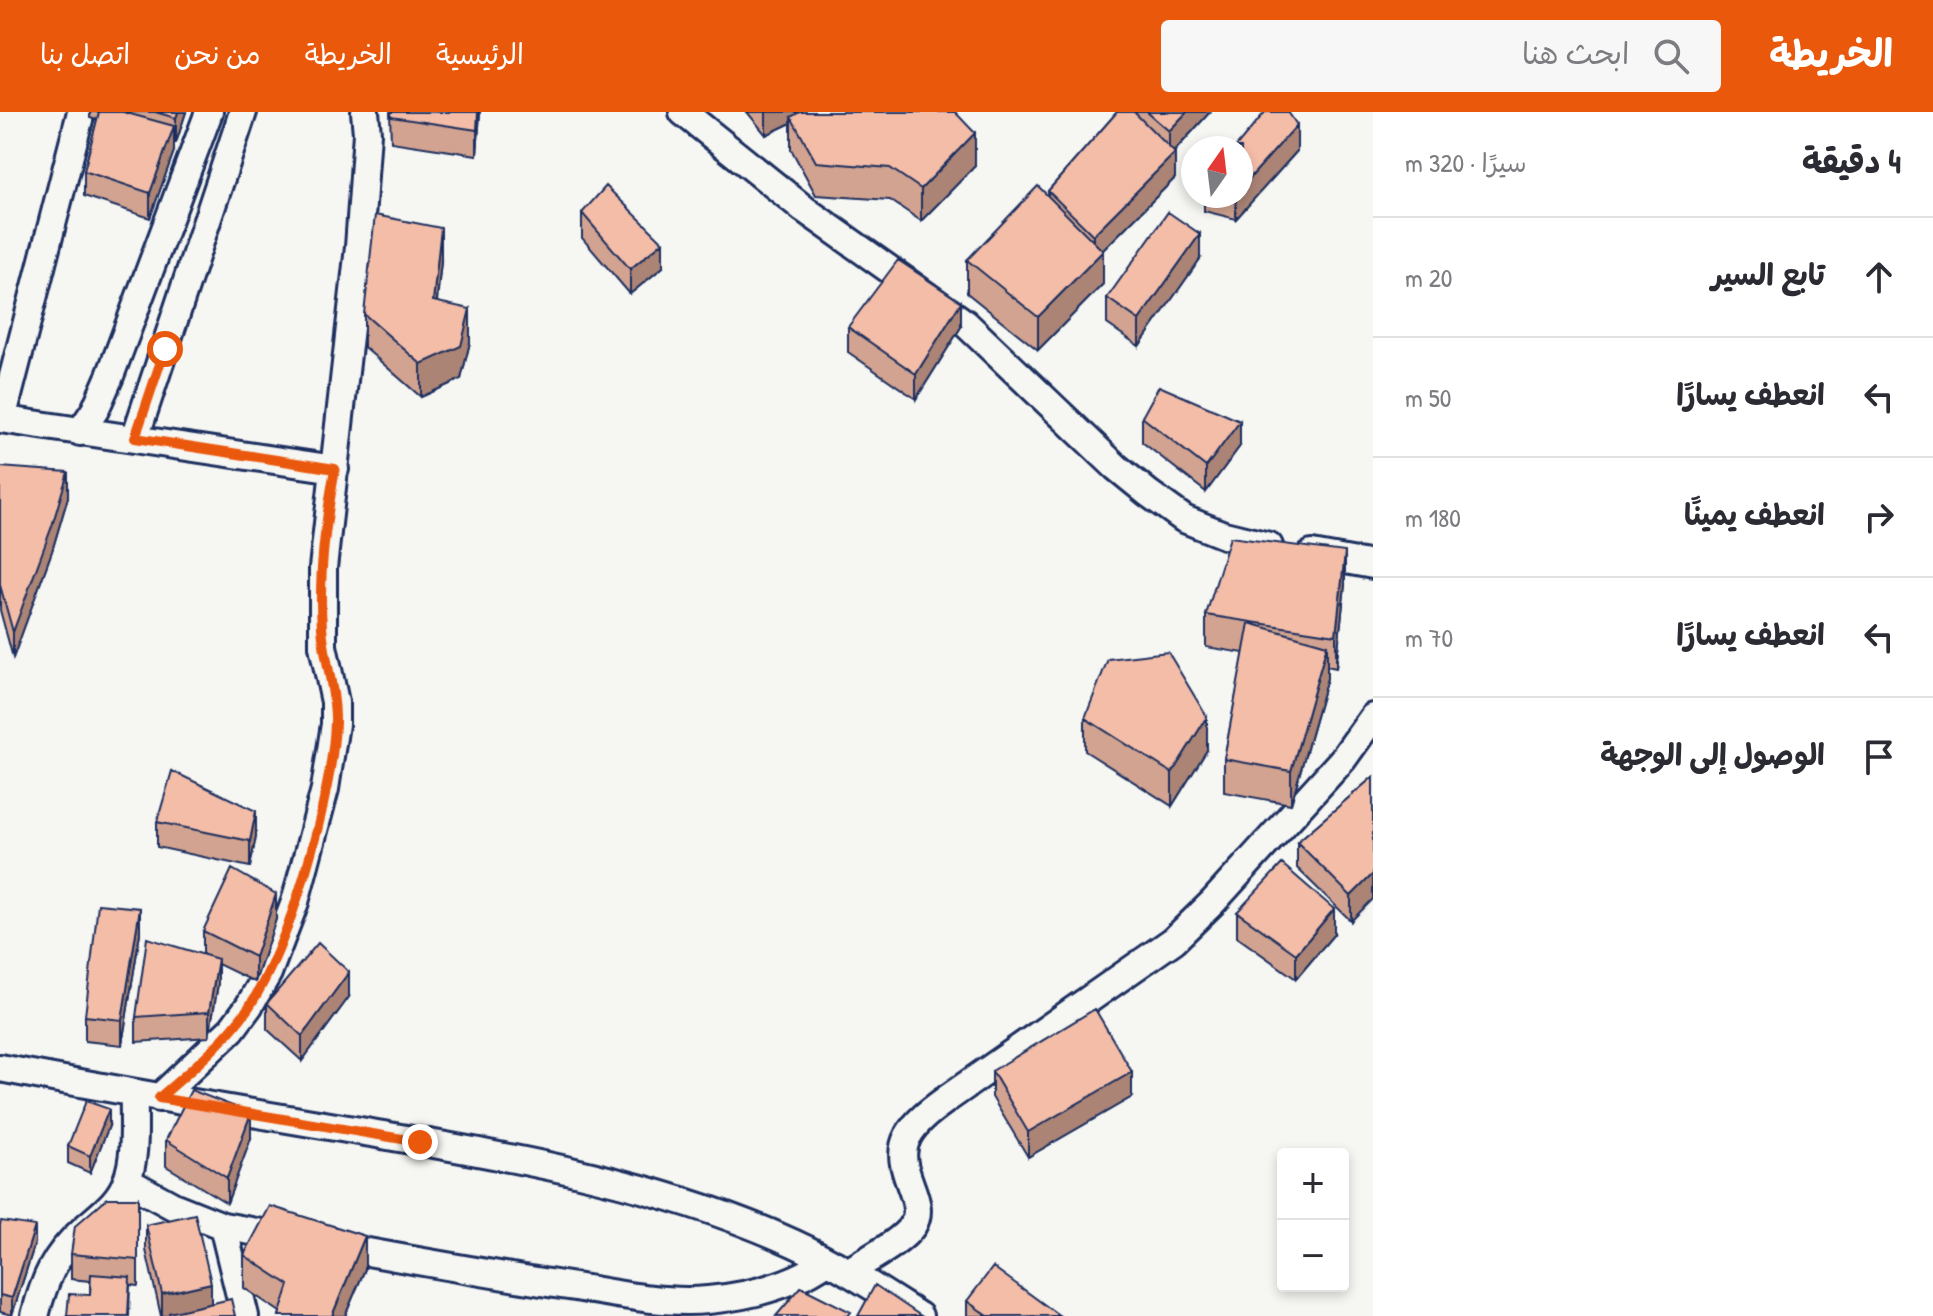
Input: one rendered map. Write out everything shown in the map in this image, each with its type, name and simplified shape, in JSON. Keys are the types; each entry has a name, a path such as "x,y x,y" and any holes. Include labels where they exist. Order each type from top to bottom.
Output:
{"street":[{"path":"81,112 1,419 335,469"},
{"path":"80,432 95,410 110,376 209,112"},
{"path":"135,438 243,112"},
{"path":"35,1316 51,1267 82,1231 112,1205 127,1181 147,1096 213,1048 249,1006 268,973 283,936 317,825 335,724 335,702 321,623 323,568 359,247 367,133 365,112"},
{"path":"683,112 804,209 938,301 1116,467 1184,519 1224,535 1268,546 1373,565"},
{"path":"127,1181 173,1206 223,1226 424,1263 670,1300 705,1301 768,1290 810,1273 838,1266 905,1233 914,1224 918,1212 905,1174 902,1150 917,1124 948,1098 1174,940 1213,902 1343,759 1373,717"},
{"path":"0,1068 560,1167 621,1182 719,1214 795,1244 838,1266 919,1316"},
{"path":"223,1226 245,1316"}],"building":[{"path":"99,112 123,112 174,126 150,193 84,171"},
{"path":"155,112 178,112 176,118"},
{"path":"391,112 478,112 477,130 391,117"},
{"path":"800,112 955,112 975,133 921,189 890,168 816,162 791,117"},
{"path":"1117,112 1134,112 1175,153 1093,235 1048,191"},
{"path":"1147,112 1187,112 1169,131"},
{"path":"1265,112 1288,112 1297,125 1253,174 1253,136 1245,136"},
{"path":"606,186 663,242 630,269 582,213"},
{"path":"1038,186 1103,251 1038,317 967,260"},
{"path":"1168,212 1200,234 1139,320 1107,298"},
{"path":"375,215 441,228 433,301 470,309 461,346 421,364 364,314"},
{"path":"898,260 961,302 916,374 848,327"},
{"path":"1159,386 1240,421 1206,467 1142,417"},
{"path":"0,467 68,472 52,526 13,632 0,585"},
{"path":"1230,537 1345,552 1336,635 1206,615"},
{"path":"1249,623 1327,645 1291,771 1224,759"},
{"path":"1168,652 1207,717 1172,773 1085,718 1108,659"},
{"path":"172,771 256,811 250,841 157,822"},
{"path":"1373,777 1373,874 1351,896 1297,842"},
{"path":"1282,864 1334,909 1296,954 1237,912"},
{"path":"232,869 276,894 255,957 203,931"},
{"path":"98,904 140,908 122,1020 85,1016"},
{"path":"147,938 218,959 209,1012 136,1017"},
{"path":"318,943 349,972 302,1036 267,1003"},
{"path":"1095,1009 1132,1072 1028,1132 992,1071"},
{"path":"191,1090 251,1113 227,1178 166,1140"},
{"path":"86,1101 109,1109 90,1156 68,1146"},
{"path":"107,1198 138,1198 138,1260 71,1254 75,1226"},
{"path":"270,1206 365,1236 332,1316 279,1316 289,1285 244,1255"},
{"path":"195,1214 211,1283 162,1294 146,1225"},
{"path":"1,1221 35,1226 12,1298 0,1295"},
{"path":"993,1267 1060,1316 988,1316 967,1301"},
{"path":"91,1274 130,1277 128,1316 67,1316 69,1294 90,1295"},
{"path":"875,1285 921,1316 858,1316"},
{"path":"801,1287 851,1312 848,1316 776,1316"},
{"path":"231,1299 235,1316 170,1316 169,1313"}],"route":[{"path":"165,349 135,438 335,469 323,568 321,623 335,702 335,724 317,825 295,902 268,973 232,1029 159,1098 420,1142"}]}
